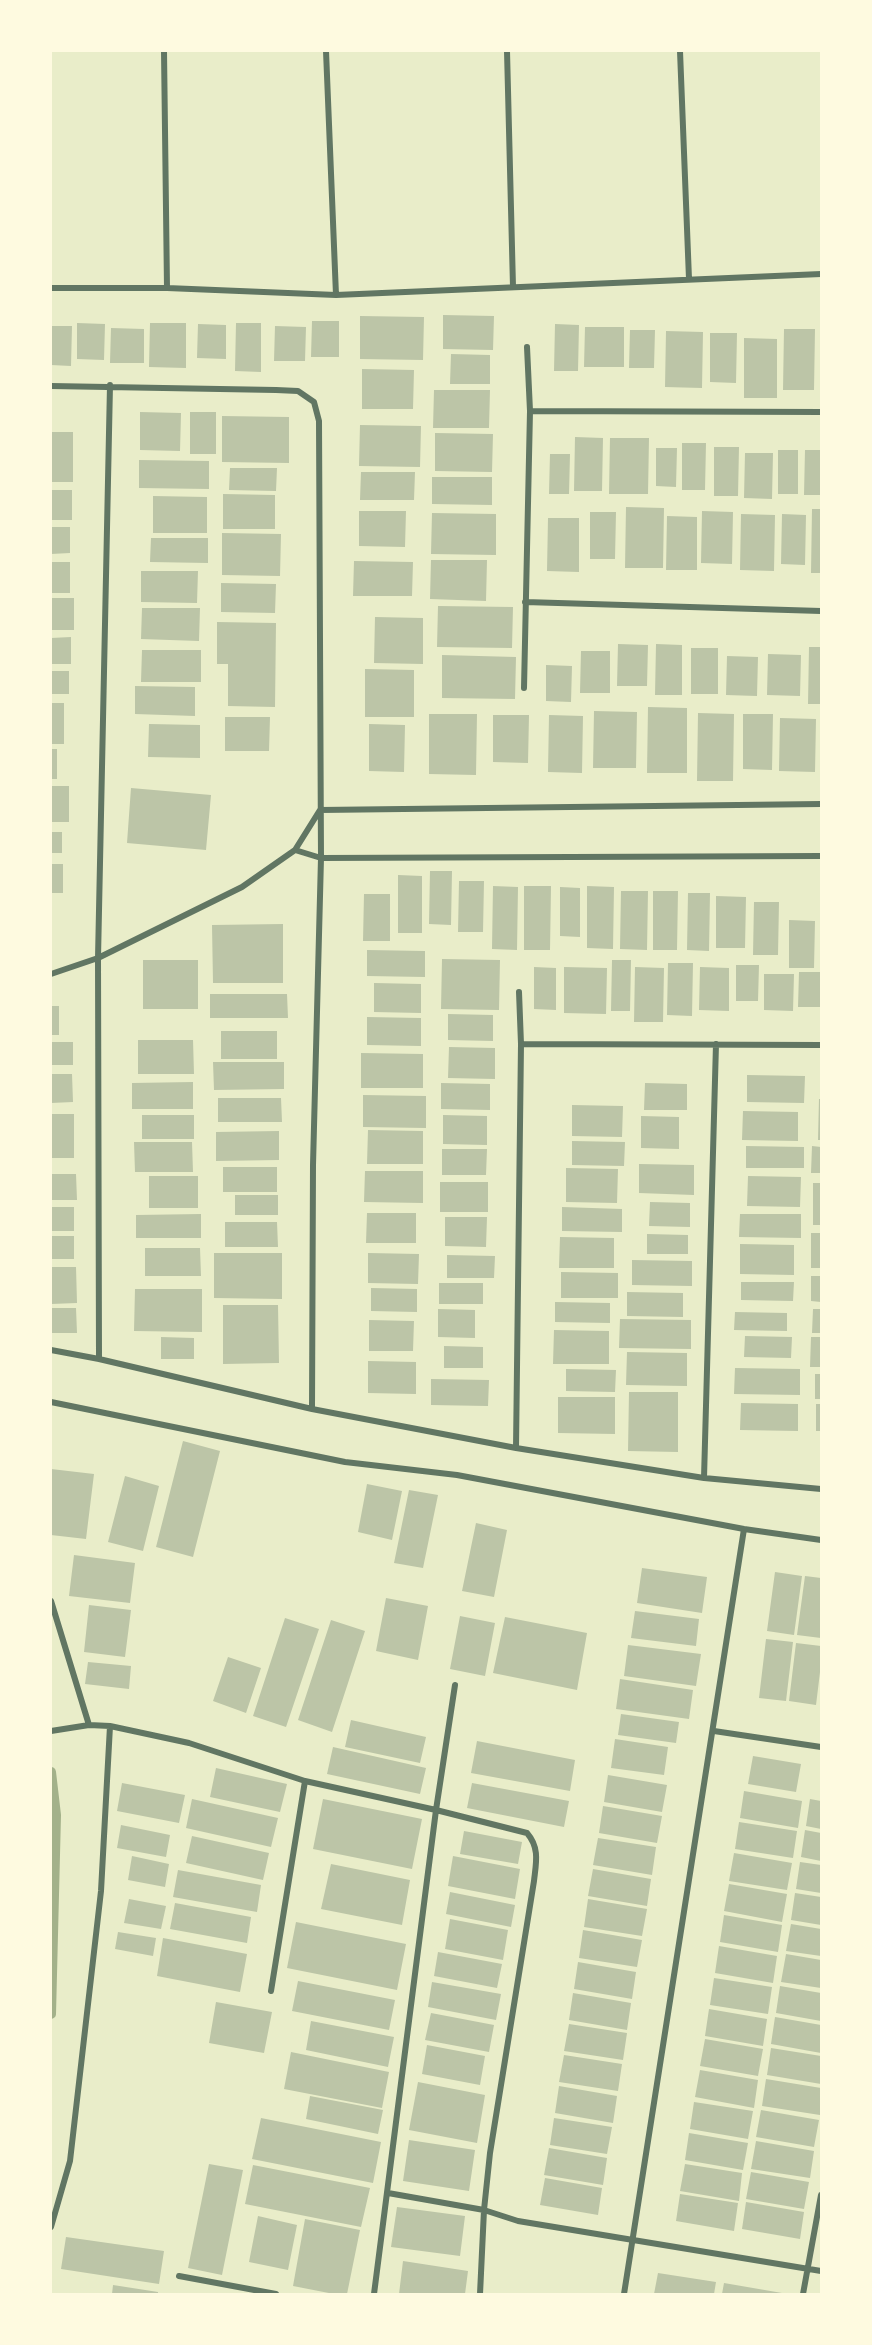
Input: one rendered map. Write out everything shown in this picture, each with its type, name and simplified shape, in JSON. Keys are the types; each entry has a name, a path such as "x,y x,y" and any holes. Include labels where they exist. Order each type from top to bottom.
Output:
{"street":[{"path":"164,51 166,288"},
{"path":"326,51 336,295"},
{"path":"507,51 513,287"},
{"path":"680,51 689,279"},
{"path":"51,288 166,288 336,295 821,274"},
{"path":"524,688 530,411 527,347"},
{"path":"51,386 110,385 298,391 314,402 319,421 321,858 313,1165 312,1409"},
{"path":"99,1359 98,957 110,385"},
{"path":"530,411 821,412"},
{"path":"525,602 821,611"},
{"path":"320,810 821,804"},
{"path":"51,974 98,957 242,887 295,850 320,810"},
{"path":"295,850 321,858 821,856"},
{"path":"516,1448 521,1044 519,992"},
{"path":"521,1044 821,1045"},
{"path":"704,1478 716,1044"},
{"path":"51,1350 99,1359 312,1409 516,1448 704,1478 821,1489"},
{"path":"51,1402 345,1462 457,1475 744,1529 821,1540"},
{"path":"624,2294 744,1529"},
{"path":"51,1601 88,1725"},
{"path":"374,2294 436,1809 456,1685"},
{"path":"51,1731 88,1725 110,1726 189,1743 305,1781 436,1809 527,1833 536,1845 537,1853 490,2153 483,2210 480,2294"},
{"path":"51,2226 70,2161 101,1891 110,1726"},
{"path":"714,1731 821,1747"},
{"path":"271,1991 305,1781"},
{"path":"388,2193 483,2210 518,2221 634,2238 821,2271"},
{"path":"803,2294 821,2195"},
{"path":"179,2276 276,2294"}],"building":[{"path":"443,315 494,316 493,350 443,349"},
{"path":"360,316 424,317 423,360 360,359"},
{"path":"312,321 339,321 339,357 311,357"},
{"path":"77,323 105,324 104,360 77,359"},
{"path":"150,323 186,323 186,368 149,367"},
{"path":"236,323 261,323 261,372 235,371"},
{"path":"198,324 226,325 226,359 197,358"},
{"path":"555,324 579,325 578,371 554,371"},
{"path":"51,326 72,326 71,366 51,365"},
{"path":"275,326 306,327 305,361 274,361"},
{"path":"585,327 624,327 624,367 584,367"},
{"path":"111,328 144,329 144,363 110,363"},
{"path":"784,329 815,329 814,390 783,390"},
{"path":"630,330 655,330 654,368 629,368"},
{"path":"666,331 703,332 702,388 665,387"},
{"path":"710,333 737,333 736,383 710,382"},
{"path":"744,338 777,339 777,398 744,398"},
{"path":"451,354 490,355 490,384 450,384"},
{"path":"362,369 414,370 413,409 362,409"},
{"path":"434,390 490,390 489,428 433,428"},
{"path":"140,412 181,413 180,451 140,450"},
{"path":"190,412 216,412 216,454 190,454"},
{"path":"222,416 289,417 289,463 222,462"},
{"path":"360,425 421,426 420,467 359,466"},
{"path":"51,432 73,432 73,482 51,482"},
{"path":"435,433 493,434 492,472 435,471"},
{"path":"575,437 603,438 602,491 574,491"},
{"path":"610,438 649,438 648,494 609,494"},
{"path":"682,443 706,443 705,490 682,490"},
{"path":"714,447 739,447 738,496 714,496"},
{"path":"656,448 677,448 676,487 656,486"},
{"path":"778,450 798,450 798,494 778,494"},
{"path":"805,450 821,450 821,495 804,495"},
{"path":"745,453 773,453 772,499 744,498"},
{"path":"550,454 570,454 569,494 549,494"},
{"path":"139,460 209,461 209,489 139,488"},
{"path":"230,468 277,468 276,491 229,490"},
{"path":"361,472 415,472 414,500 360,500"},
{"path":"432,477 492,477 492,505 432,504"},
{"path":"51,490 72,490 72,520 51,520"},
{"path":"223,494 275,495 275,529 223,529"},
{"path":"153,496 207,497 207,533 153,533"},
{"path":"626,507 664,508 663,568 625,568"},
{"path":"812,509 821,509 821,573 811,573"},
{"path":"359,511 406,511 405,547 359,546"},
{"path":"702,511 733,512 732,564 701,563"},
{"path":"590,512 616,512 615,559 590,559"},
{"path":"432,513 496,514 496,555 431,554"},
{"path":"741,514 775,515 774,571 740,570"},
{"path":"782,514 806,515 805,565 781,564"},
{"path":"667,516 697,517 697,570 666,570"},
{"path":"548,518 579,518 579,572 547,571"},
{"path":"51,527 70,527 70,553 51,554"},
{"path":"222,533 281,534 280,576 222,575"},
{"path":"151,538 208,538 208,563 150,562"},
{"path":"431,560 487,560 486,601 430,599"},
{"path":"354,561 413,562 412,596 353,596"},
{"path":"51,562 70,562 70,593 51,593"},
{"path":"141,571 198,571 197,603 141,602"},
{"path":"221,583 276,584 275,613 221,612"},
{"path":"51,598 74,598 74,630 51,630"},
{"path":"438,606 513,607 512,648 437,647"},
{"path":"142,608 200,608 199,641 141,639"},
{"path":"375,617 423,618 423,664 374,663"},
{"path":"217,622 276,623 275,707 228,706 228,664 217,664"},
{"path":"71,637 71,664 51,664 51,638"},
{"path":"618,644 648,645 647,686 617,686"},
{"path":"656,644 682,645 682,695 655,695"},
{"path":"809,647 821,647 821,704 808,704"},
{"path":"691,648 718,648 718,694 691,694"},
{"path":"142,650 201,650 201,682 141,682"},
{"path":"581,651 610,651 610,693 580,693"},
{"path":"768,654 801,655 800,696 767,695"},
{"path":"442,655 516,657 515,699 442,698"},
{"path":"727,656 758,657 757,696 726,695"},
{"path":"546,665 572,666 571,702 546,701"},
{"path":"365,669 414,670 414,717 365,717"},
{"path":"51,671 69,671 69,694 51,694"},
{"path":"135,686 195,687 195,716 135,714"},
{"path":"51,703 64,703 64,744 51,744"},
{"path":"648,707 687,708 687,773 647,773"},
{"path":"594,711 637,712 636,768 593,768"},
{"path":"698,713 734,714 733,781 697,781"},
{"path":"429,714 477,714 476,775 429,774"},
{"path":"743,714 773,714 772,770 743,769"},
{"path":"493,715 529,715 528,763 493,762"},
{"path":"549,715 583,716 582,773 548,772"},
{"path":"225,717 270,717 269,751 225,751"},
{"path":"780,718 816,719 815,772 779,771"},
{"path":"149,724 200,725 200,758 148,757"},
{"path":"369,724 405,725 404,772 369,771"},
{"path":"51,749 57,749 57,779 51,779"},
{"path":"51,786 69,786 69,822 51,822"},
{"path":"131,788 211,795 206,850 127,843"},
{"path":"51,832 62,832 62,853 51,853"},
{"path":"51,864 63,864 63,893 51,893"},
{"path":"430,871 452,871 451,925 429,924"},
{"path":"398,875 422,876 422,933 398,933"},
{"path":"459,881 484,881 483,932 458,932"},
{"path":"493,886 518,887 517,950 492,949"},
{"path":"524,886 551,886 550,950 524,950"},
{"path":"587,886 614,887 613,949 587,948"},
{"path":"560,887 580,888 580,937 560,936"},
{"path":"621,891 648,891 647,950 620,949"},
{"path":"653,891 678,891 677,950 653,950"},
{"path":"688,893 710,893 709,951 687,950"},
{"path":"364,894 390,894 390,941 363,941"},
{"path":"716,896 746,897 745,948 716,948"},
{"path":"754,902 779,902 778,955 753,955"},
{"path":"789,920 815,921 814,968 789,968"},
{"path":"283,924 283,983 213,983 212,925"},
{"path":"367,950 425,951 425,977 367,976"},
{"path":"442,959 500,960 499,1010 441,1009"},
{"path":"143,960 198,960 198,1009 143,1009"},
{"path":"612,960 631,960 630,1011 611,1011"},
{"path":"668,963 693,963 692,1016 667,1015"},
{"path":"736,965 759,965 758,1001 736,1001"},
{"path":"534,967 556,968 556,1010 534,1009"},
{"path":"564,967 607,968 606,1014 564,1013"},
{"path":"635,967 664,968 663,1022 634,1022"},
{"path":"700,967 729,968 729,1011 699,1010"},
{"path":"799,972 821,972 821,1007 798,1007"},
{"path":"764,974 794,974 793,1011 764,1010"},
{"path":"374,983 421,984 421,1013 374,1012"},
{"path":"210,994 287,994 288,1018 210,1018"},
{"path":"51,1006 59,1006 59,1035 51,1035"},
{"path":"448,1014 493,1015 493,1041 448,1040"},
{"path":"367,1017 421,1018 421,1046 367,1045"},
{"path":"221,1031 277,1031 277,1059 221,1059"},
{"path":"138,1040 193,1040 194,1074 138,1074"},
{"path":"51,1042 73,1042 73,1065 51,1065"},
{"path":"449,1047 495,1048 495,1079 448,1078"},
{"path":"361,1053 423,1054 423,1088 361,1088"},
{"path":"213,1062 284,1062 284,1089 214,1090"},
{"path":"51,1074 72,1074 73,1102 51,1103"},
{"path":"747,1075 805,1076 804,1103 747,1102"},
{"path":"193,1082 193,1109 132,1109 132,1083"},
{"path":"441,1083 490,1084 490,1110 441,1109"},
{"path":"645,1083 687,1084 687,1110 644,1110"},
{"path":"363,1095 426,1096 426,1128 363,1127"},
{"path":"218,1098 281,1098 282,1122 218,1122"},
{"path":"819,1099 821,1099 821,1140 818,1140"},
{"path":"572,1105 623,1106 622,1137 572,1136"},
{"path":"743,1111 798,1112 798,1141 742,1140"},
{"path":"51,1114 74,1114 74,1158 51,1158"},
{"path":"142,1115 194,1115 194,1139 142,1139"},
{"path":"443,1115 487,1116 487,1145 443,1144"},
{"path":"641,1116 679,1117 679,1149 641,1148"},
{"path":"368,1130 423,1131 423,1164 367,1164"},
{"path":"279,1131 279,1160 216,1161 216,1132"},
{"path":"572,1141 625,1142 624,1166 572,1165"},
{"path":"134,1142 192,1142 193,1172 135,1172"},
{"path":"746,1146 804,1147 804,1168 746,1168"},
{"path":"812,1146 821,1147 821,1173 811,1173"},
{"path":"442,1149 487,1149 486,1175 442,1175"},
{"path":"639,1164 694,1165 694,1195 639,1193"},
{"path":"223,1167 277,1167 277,1192 223,1192"},
{"path":"566,1168 618,1169 617,1203 566,1202"},
{"path":"365,1171 423,1171 423,1203 364,1202"},
{"path":"51,1174 76,1174 77,1200 51,1200"},
{"path":"149,1176 198,1176 198,1208 149,1208"},
{"path":"748,1176 801,1177 800,1207 747,1206"},
{"path":"440,1182 488,1182 488,1212 440,1212"},
{"path":"813,1183 821,1183 821,1225 813,1225"},
{"path":"235,1195 278,1195 278,1215 235,1215"},
{"path":"650,1202 690,1203 690,1227 649,1226"},
{"path":"51,1207 74,1207 74,1231 51,1231"},
{"path":"562,1207 622,1209 622,1232 562,1231"},
{"path":"367,1213 416,1213 416,1243 366,1243"},
{"path":"201,1214 201,1238 136,1238 136,1215"},
{"path":"740,1214 801,1214 801,1238 739,1237"},
{"path":"445,1217 487,1217 486,1247 445,1246"},
{"path":"225,1222 277,1222 278,1247 225,1247"},
{"path":"811,1233 821,1233 821,1268 811,1268"},
{"path":"647,1234 688,1235 688,1254 647,1254"},
{"path":"51,1236 74,1236 74,1259 51,1259"},
{"path":"560,1237 614,1238 614,1268 559,1268"},
{"path":"740,1244 794,1245 794,1275 740,1274"},
{"path":"145,1248 200,1248 201,1276 145,1276"},
{"path":"214,1253 282,1253 282,1299 214,1298"},
{"path":"368,1253 419,1254 418,1284 368,1283"},
{"path":"447,1255 495,1256 494,1278 447,1278"},
{"path":"632,1260 692,1261 692,1286 632,1285"},
{"path":"51,1267 76,1267 77,1303 51,1304"},
{"path":"561,1272 618,1273 618,1298 561,1298"},
{"path":"811,1276 821,1276 821,1302 811,1301"},
{"path":"741,1282 794,1282 793,1301 741,1300"},
{"path":"439,1283 483,1283 483,1304 439,1304"},
{"path":"371,1288 417,1289 417,1312 371,1311"},
{"path":"135,1289 202,1289 202,1332 134,1331"},
{"path":"627,1292 683,1293 683,1317 627,1316"},
{"path":"555,1302 610,1303 610,1323 555,1322"},
{"path":"223,1305 278,1305 279,1363 223,1364"},
{"path":"51,1308 76,1308 77,1333 51,1333"},
{"path":"438,1309 475,1310 475,1338 438,1337"},
{"path":"813,1309 821,1309 821,1333 812,1333"},
{"path":"735,1312 787,1313 787,1331 734,1330"},
{"path":"620,1319 691,1320 691,1349 619,1348"},
{"path":"369,1320 414,1321 413,1351 369,1351"},
{"path":"554,1330 609,1331 609,1364 553,1364"},
{"path":"745,1336 792,1337 791,1358 744,1357"},
{"path":"161,1337 194,1338 194,1359 161,1359"},
{"path":"811,1337 821,1337 821,1367 810,1367"},
{"path":"444,1346 483,1347 483,1368 444,1368"},
{"path":"627,1352 687,1353 687,1386 626,1385"},
{"path":"368,1361 416,1362 416,1394 368,1393"},
{"path":"735,1368 800,1369 800,1395 734,1394"},
{"path":"566,1369 616,1370 615,1392 566,1391"},
{"path":"815,1374 821,1374 821,1399 815,1399"},
{"path":"431,1379 489,1380 488,1406 431,1405"},
{"path":"629,1392 678,1392 678,1452 628,1451"},
{"path":"558,1397 615,1397 615,1434 558,1433"},
{"path":"741,1403 798,1404 798,1431 740,1430"},
{"path":"816,1404 821,1404 821,1431 816,1431"},
{"path":"183,1441 220,1451 193,1557 156,1547"},
{"path":"51,1469 94,1474 86,1539 51,1535"},
{"path":"125,1476 159,1486 143,1551 108,1542"},
{"path":"367,1484 402,1491 392,1540 358,1532"},
{"path":"409,1490 438,1495 423,1568 394,1563"},
{"path":"476,1523 507,1530 494,1597 462,1591"},
{"path":"74,1555 135,1563 130,1603 69,1596"},
{"path":"642,1568 707,1577 702,1613 637,1603"},
{"path":"775,1572 802,1576 794,1635 767,1631"},
{"path":"805,1576 821,1578 821,1638 797,1635"},
{"path":"386,1598 428,1606 418,1660 376,1651"},
{"path":"89,1605 131,1610 125,1657 84,1652"},
{"path":"635,1611 699,1619 696,1646 631,1638"},
{"path":"460,1616 495,1623 485,1676 450,1669"},
{"path":"505,1617 587,1633 577,1690 493,1673"},
{"path":"285,1618 319,1629 286,1727 253,1716"},
{"path":"331,1620 365,1631 332,1732 298,1720"},
{"path":"766,1639 793,1642 786,1701 759,1698"},
{"path":"796,1643 821,1646 816,1705 789,1701"},
{"path":"628,1645 701,1654 696,1686 624,1676"},
{"path":"228,1657 261,1668 246,1713 213,1701"},
{"path":"88,1662 131,1666 129,1689 85,1684"},
{"path":"620,1679 693,1690 689,1719 616,1709"},
{"path":"621,1714 679,1722 676,1743 618,1735"},
{"path":"351,1720 426,1737 420,1763 345,1747"},
{"path":"615,1739 668,1747 664,1775 611,1768"},
{"path":"477,1741 575,1760 570,1791 471,1773"},
{"path":"333,1747 426,1768 420,1794 327,1774"},
{"path":"753,1756 801,1764 796,1792 748,1784"},
{"path":"216,1768 287,1784 280,1812 210,1797"},
{"path":"608,1775 667,1785 662,1812 604,1802"},
{"path":"122,1783 185,1795 179,1823 117,1811"},
{"path":"472,1783 569,1801 564,1827 467,1808"},
{"path":"744,1791 802,1801 798,1828 740,1818"},
{"path":"192,1799 278,1818 271,1847 186,1828"},
{"path":"323,1799 422,1819 412,1869 313,1849"},
{"path":"810,1799 821,1801 821,1829 806,1826"},
{"path":"603,1806 662,1816 657,1843 599,1833"},
{"path":"739,1822 797,1831 793,1858 735,1849"},
{"path":"121,1825 170,1835 166,1857 117,1848"},
{"path":"805,1830 821,1833 821,1861 801,1857"},
{"path":"464,1831 522,1842 518,1864 460,1854"},
{"path":"192,1836 269,1853 263,1880 186,1863"},
{"path":"598,1838 656,1847 652,1875 593,1865"},
{"path":"734,1853 792,1863 787,1890 729,1881"},
{"path":"132,1856 169,1864 165,1887 128,1880"},
{"path":"453,1856 520,1869 515,1899 448,1886"},
{"path":"800,1862 821,1865 821,1893 796,1889"},
{"path":"331,1864 410,1880 402,1925 321,1909"},
{"path":"593,1869 651,1879 647,1906 588,1896"},
{"path":"178,1870 261,1885 257,1912 173,1897"},
{"path":"729,1884 787,1894 782,1922 724,1911"},
{"path":"450,1892 515,1905 511,1927 446,1914"},
{"path":"795,1893 821,1897 821,1925 791,1920"},
{"path":"129,1899 166,1906 161,1929 124,1923"},
{"path":"588,1899 647,1909 642,1936 584,1927"},
{"path":"175,1903 251,1917 247,1943 170,1929"},
{"path":"724,1915 782,1925 778,1952 720,1942"},
{"path":"450,1919 508,1930 503,1960 445,1949"},
{"path":"296,1922 406,1944 397,1990 287,1968"},
{"path":"791,1924 821,1929 821,1956 786,1951"},
{"path":"583,1930 642,1940 637,1967 579,1958"},
{"path":"118,1932 156,1938 153,1956 115,1949"},
{"path":"163,1938 247,1954 240,1992 157,1976"},
{"path":"719,1946 777,1956 773,1983 715,1973"},
{"path":"438,1952 502,1964 497,1988 434,1976"},
{"path":"786,1954 821,1960 821,1988 781,1982"},
{"path":"578,1962 636,1972 632,1999 574,1989"},
{"path":"714,1978 772,1987 768,2014 710,2005"},
{"path":"298,1981 395,2000 389,2030 292,2011"},
{"path":"432,1982 501,1994 496,2020 428,2007"},
{"path":"780,1986 821,1993 821,2021 776,2013"},
{"path":"573,1993 631,2003 627,2030 569,2020"},
{"path":"216,2002 272,2012 264,2053 209,2043"},
{"path":"709,2009 767,2019 763,2046 705,2036"},
{"path":"431,2013 494,2025 489,2052 425,2040"},
{"path":"775,2017 821,2025 821,2053 771,2044"},
{"path":"311,2021 394,2037 388,2067 306,2050"},
{"path":"569,2024 627,2033 623,2060 564,2051"},
{"path":"705,2039 763,2049 758,2076 700,2066"},
{"path":"427,2045 485,2056 480,2085 422,2074"},
{"path":"771,2048 821,2056 821,2084 767,2075"},
{"path":"291,2052 389,2072 382,2108 284,2089"},
{"path":"564,2055 622,2064 618,2091 559,2082"},
{"path":"700,2070 758,2080 754,2108 695,2097"},
{"path":"766,2079 821,2088 820,2115 762,2106"},
{"path":"418,2082 485,2095 477,2143 409,2130"},
{"path":"559,2086 617,2096 613,2123 555,2113"},
{"path":"310,2096 383,2110 378,2134 306,2119"},
{"path":"694,2102 753,2111 748,2139 690,2129"},
{"path":"761,2110 819,2120 814,2147 756,2137"},
{"path":"261,2118 381,2142 373,2183 252,2159"},
{"path":"554,2118 612,2127 607,2154 550,2145"},
{"path":"689,2133 748,2143 743,2170 685,2160"},
{"path":"409,2140 475,2150 469,2191 403,2181"},
{"path":"756,2141 814,2151 810,2178 751,2169"},
{"path":"549,2148 607,2158 603,2185 544,2175"},
{"path":"209,2164 243,2170 222,2275 188,2268"},
{"path":"685,2164 742,2173 739,2201 680,2191"},
{"path":"253,2165 370,2188 361,2227 245,2204"},
{"path":"751,2172 809,2182 804,2209 746,2199"},
{"path":"545,2178 602,2188 598,2215 540,2205"},
{"path":"680,2194 738,2203 734,2231 676,2221"},
{"path":"746,2202 804,2212 800,2239 742,2229"},
{"path":"397,2207 465,2216 460,2256 391,2247"},
{"path":"258,2216 297,2225 288,2270 249,2262"},
{"path":"305,2219 360,2230 347,2294 334,2294 293,2286"},
{"path":"66,2237 164,2251 159,2284 61,2269"},
{"path":"403,2261 468,2271 465,2294 399,2294"},
{"path":"658,2273 716,2282 714,2294 654,2294"},
{"path":"724,2283 782,2293 782,2294 722,2294"},
{"path":"113,2285 158,2292 158,2294 112,2294"}],"waterway":[{"path":"51,1772 56,1815 51,2014"}]}
